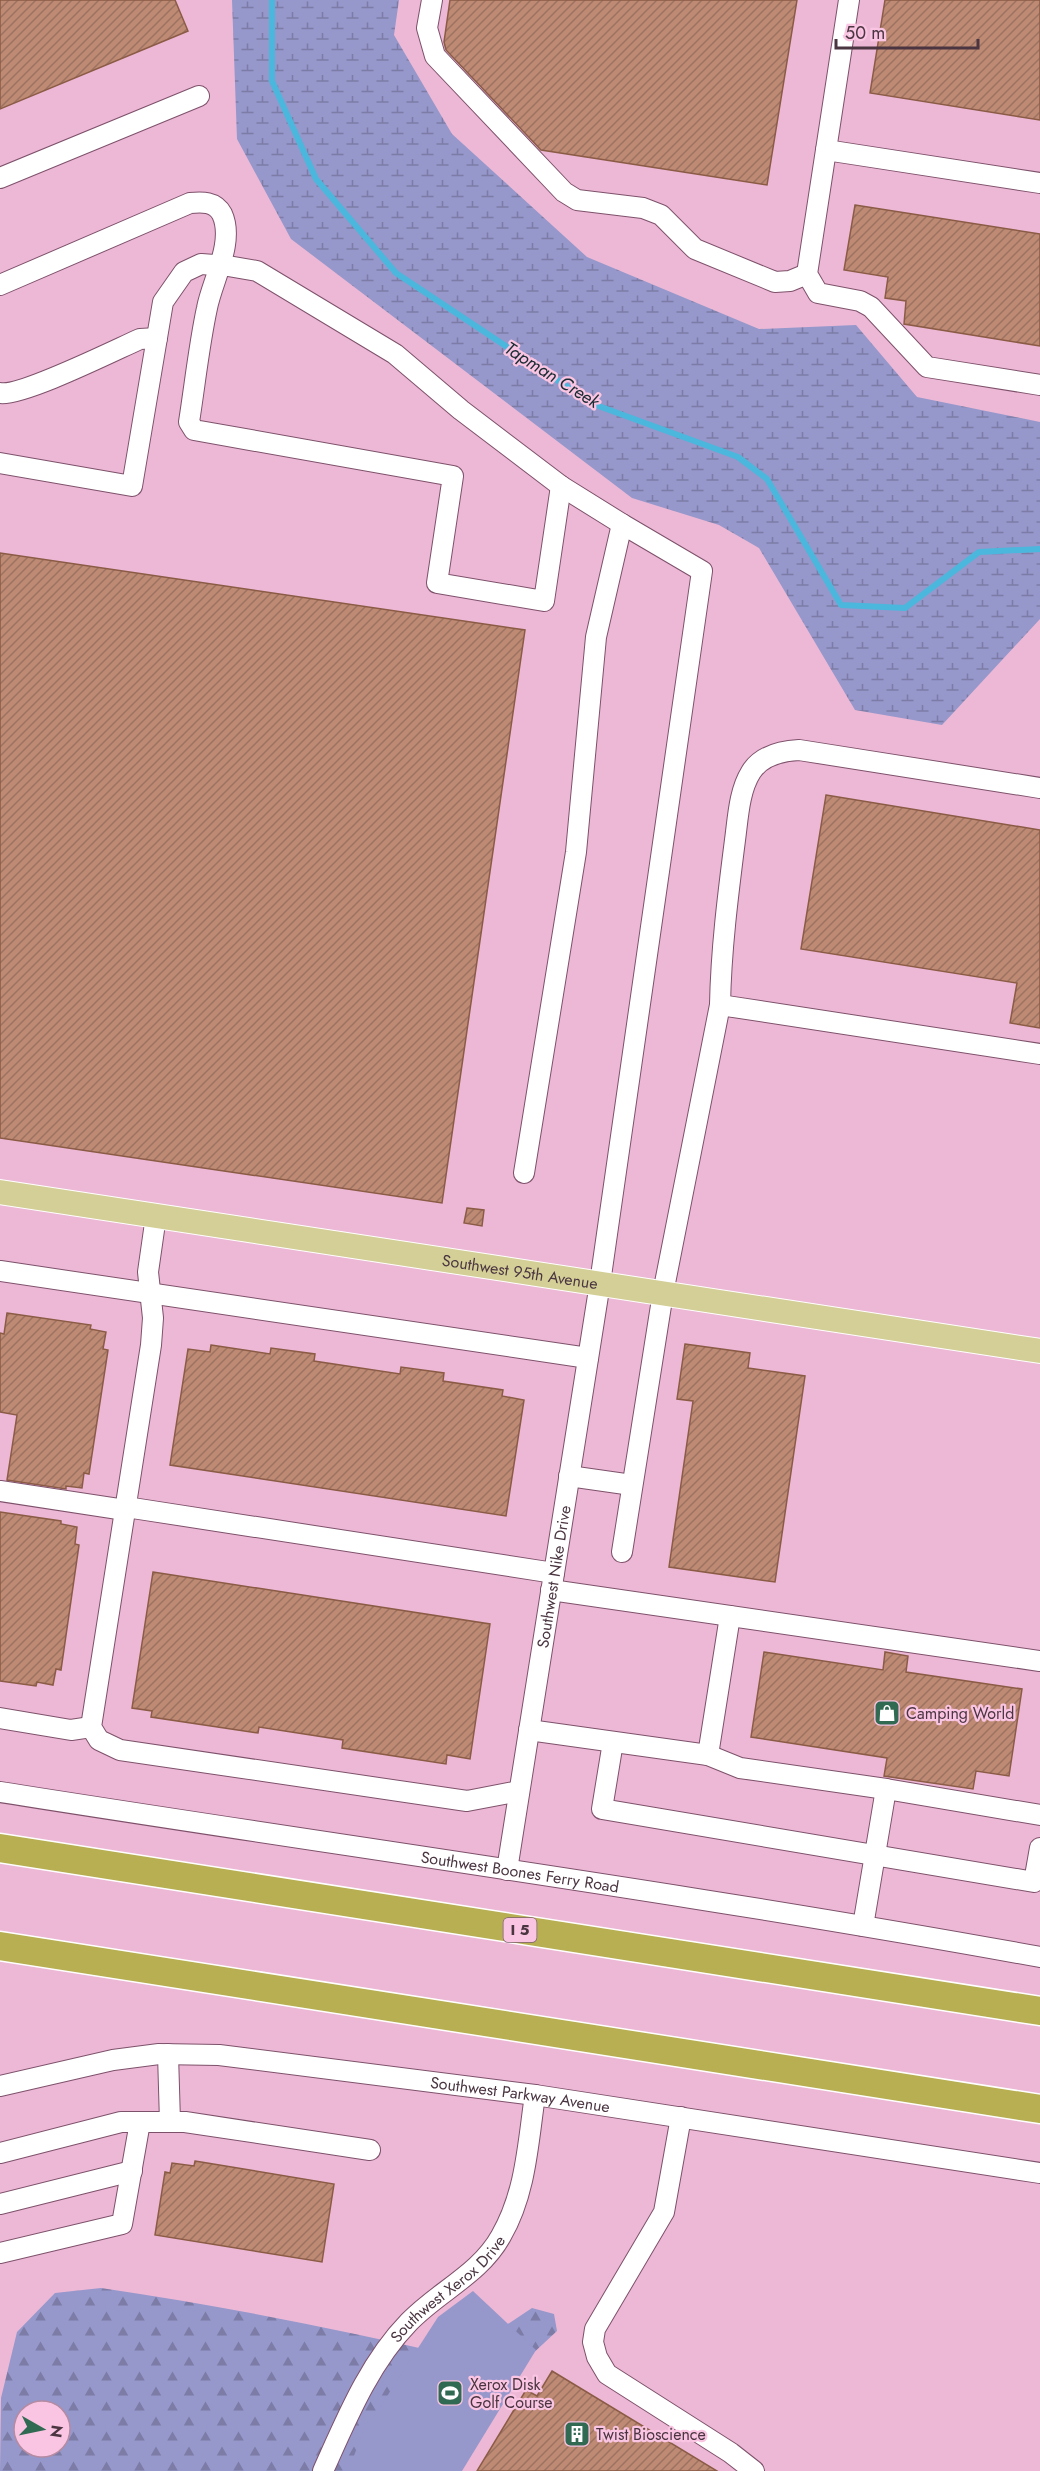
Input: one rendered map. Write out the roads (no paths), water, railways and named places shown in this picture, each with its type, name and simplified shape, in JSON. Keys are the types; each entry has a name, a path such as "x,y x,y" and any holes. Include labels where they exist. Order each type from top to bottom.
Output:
{"highway":[{"name":"I 5","path":"0,1848 1040,2012"},
{"path":"0,1946 1040,2109"}],"main road":[{"name":"Southwest 95th Avenue","path":"0,1192 1040,1351"}],"street":[{"path":"432,0 427,28 435,56 564,192 577,200 643,208 661,215 695,249 774,282 790,282 807,274"},
{"path":"849,0 807,274 818,293 860,301 871,308 927,367 1040,385"},
{"path":"0,178 199,96"},
{"path":"826,150 1040,183"},
{"path":"0,285 190,203 204,201 214,205 222,214 225,229 221,265 207,305 189,422 194,430 453,476 437,583 544,601 561,486"},
{"path":"0,463 132,486 163,302 184,272 201,264 221,265 257,271 394,354 461,411 561,486 622,524 596,637 576,852 524,1173"},
{"path":"0,393 7,395 28,387 140,339 157,338"},
{"name":"Southwest Nike Drive","path":"507,1870 600,1283 702,570 622,524"},
{"path":"622,1552 663,1293 720,1005 721,956 740,804 751,771 777,751 798,750 1040,788"},
{"path":"720,1005 1040,1054"},
{"path":"156,1216 148,1272 151,1345 92,1727 99,1740 120,1750 467,1801 519,1791"},
{"path":"0,1271 588,1358"},
{"path":"569,1476 632,1485"},
{"path":"0,1491 125,1509 553,1582 730,1616 1040,1661"},
{"path":"708,1755 730,1616"},
{"path":"0,1718 71,1730 92,1727"},
{"path":"529,1730 708,1755 740,1767 1040,1815"},
{"path":"613,1742 602,1809 1034,1882 1040,1848"},
{"path":"863,1926 886,1790"},
{"name":"Southwest Boones Ferry Road","path":"0,1792 863,1926 1040,1957"},
{"path":"168,2054 170,2122"},
{"name":"Southwest Parkway Avenue","path":"0,2086 113,2060 168,2054 219,2055 535,2095 1040,2173"},
{"name":"Southwest Xerox Drive","path":"323,2471 367,2379 385,2350 421,2311 479,2265 502,2236 518,2201 535,2095"},
{"path":"681,2117 664,2212 599,2319 593,2342 597,2357 607,2374 723,2448 754,2471"},
{"path":"0,2153 121,2122 185,2122 370,2150"},
{"path":"0,2253 122,2224 141,2122"},
{"path":"0,2204 132,2171"}],"waterway":[{"name":"Tapman Creek","path":"272,0 272,81 316,179 396,273 593,404 738,457 767,479 841,605 905,608 979,552 1040,549"}],"place":[{"name":"Camping World","path":"887,1713"},
{"name":"Xerox Disk Golf Course","path":"450,2393"},
{"name":"Twist Bioscience","path":"577,2434"}]}
